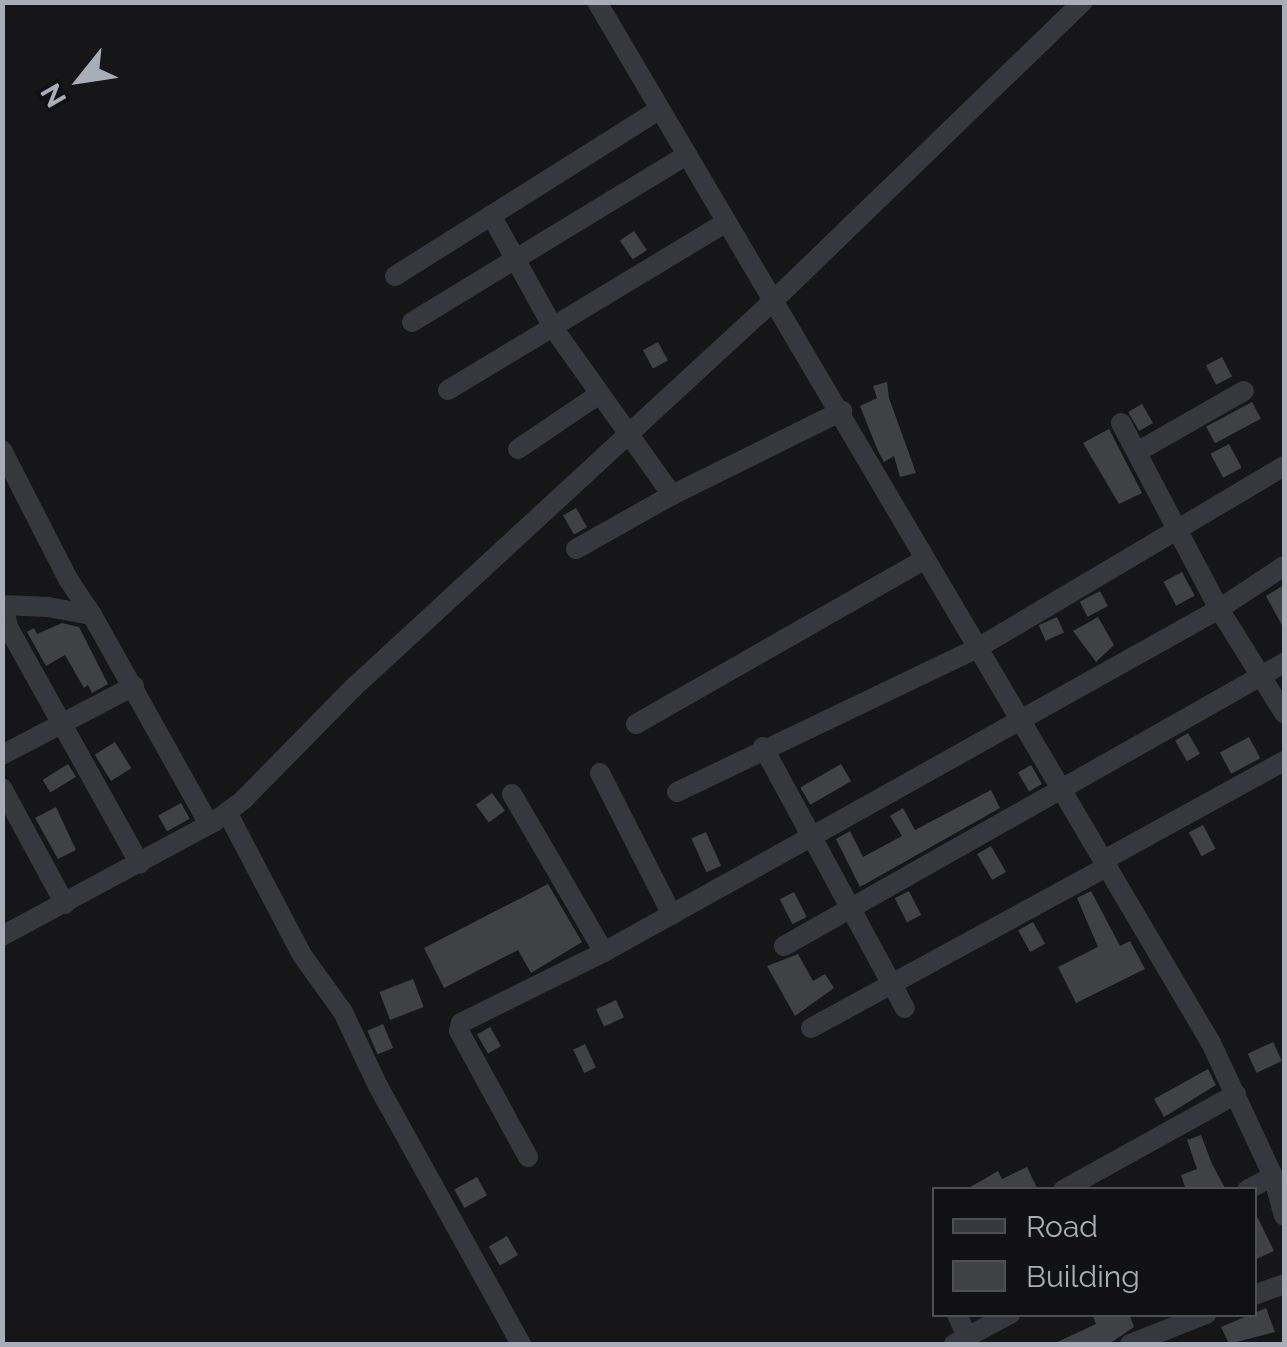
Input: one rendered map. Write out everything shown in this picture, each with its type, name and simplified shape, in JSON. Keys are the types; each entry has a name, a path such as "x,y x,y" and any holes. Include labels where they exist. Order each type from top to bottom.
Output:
{"street":[{"path":"598,2 1211,1043 1273,1176 1284,1216"},
{"path":"2,936 222,818 313,726 773,301 1083,2"},
{"path":"396,276 660,109"},
{"path":"412,322 687,155"},
{"path":"492,215 554,329 672,495"},
{"path":"448,390 726,222"},
{"path":"1136,452 1244,391"},
{"path":"518,448 598,396"},
{"path":"576,548 672,495 842,411"},
{"path":"1121,422 1219,608 1264,674 1284,713"},
{"path":"2,450 68,579 134,686 206,816 222,818"},
{"path":"677,792 763,747 976,649 1284,466"},
{"path":"636,724 925,559"},
{"path":"528,1157 459,1026 604,952 811,838 1219,608 1284,566"},
{"path":"92,616 48,606 3,605 8,627 140,864"},
{"path":"784,946 1284,662"},
{"path":"2,755 134,686"},
{"path":"763,747 905,1008"},
{"path":"811,1028 1284,761"},
{"path":"600,774 672,915"},
{"path":"2,788 65,904"},
{"path":"512,794 604,952"},
{"path":"222,818 302,955 343,1012 395,1118 521,1344"},
{"path":"1068,1187 1236,1094"},
{"path":"1253,1187 1273,1176"},
{"path":"1257,1294 1284,1284"},
{"path":"960,1341 1004,1317"},
{"path":"1130,1344 1198,1317"}],"building":[{"path":"634,231 647,250 633,260 620,241"},
{"path":"658,342 668,361 653,369 643,350"},
{"path":"1222,357 1232,377 1216,385 1206,365"},
{"path":"887,382 916,473 900,477 894,456 884,462 860,406 877,398 873,386"},
{"path":"1252,402 1261,419 1215,443 1206,426"},
{"path":"1142,404 1153,423 1139,431 1128,412"},
{"path":"1109,429 1142,493 1119,504 1083,443"},
{"path":"1229,444 1242,468 1223,478 1210,454"},
{"path":"576,508 587,527 574,535 563,516"},
{"path":"1182,572 1195,596 1176,606 1163,582"},
{"path":"1284,585 1284,629 1266,596"},
{"path":"1100,591 1108,606 1088,617 1080,602"},
{"path":"1057,617 1064,633 1046,641 1039,625"},
{"path":"1098,617 1114,645 1096,662 1073,631"},
{"path":"62,623 79,627 108,684 92,693 88,685 84,688 65,655 46,666 27,632 34,628 37,634"},
{"path":"1188,733 1200,754 1187,761 1175,740"},
{"path":"1249,737 1260,758 1231,774 1220,752"},
{"path":"115,742 131,768 111,781 95,755"},
{"path":"68,764 76,777 51,793 43,780"},
{"path":"841,764 851,781 810,805 800,788"},
{"path":"1031,765 1042,784 1029,792 1018,772"},
{"path":"991,790 1000,808 860,887 836,839 850,831 863,857 902,836 890,816 903,808 915,830"},
{"path":"492,793 505,811 489,823 476,805"},
{"path":"181,803 190,819 167,831 158,816"},
{"path":"56,807 76,850 58,859 35,818"},
{"path":"1203,825 1216,849 1202,856 1189,833"},
{"path":"706,832 721,866 706,872 691,839"},
{"path":"991,846 1006,872 992,880 977,854"},
{"path":"548,884 582,942 531,973 518,950 444,988 424,948"},
{"path":"909,891 921,915 907,922 895,898"},
{"path":"1091,891 1120,946 1130,941 1145,969 1076,1003 1058,967 1098,947 1077,898"},
{"path":"794,892 807,917 792,924 780,899"},
{"path":"1033,922 1045,944 1030,952 1018,930"},
{"path":"798,954 813,981 825,974 834,988 795,1016 767,966"},
{"path":"413,979 424,1007 390,1020 379,992"},
{"path":"616,1000 624,1017 604,1027 596,1009"},
{"path":"383,1024 393,1048 378,1055 367,1031"},
{"path":"490,1027 501,1046 488,1054 477,1034"},
{"path":"1273,1042 1282,1061 1256,1073 1248,1054"},
{"path":"585,1044 596,1068 584,1073 573,1049"},
{"path":"1208,1069 1216,1085 1164,1117 1154,1099"},
{"path":"1201,1135 1224,1187 1185,1187 1181,1175 1197,1169 1187,1140"},
{"path":"1027,1167 1037,1187 970,1187 998,1171 1002,1179"},
{"path":"477,1177 487,1195 464,1208 454,1190"},
{"path":"1257,1216 1274,1251 1257,1259"},
{"path":"507,1236 518,1255 500,1266 489,1246"},
{"path":"1266,1308 1275,1332 1229,1344 1221,1327 1245,1317 1257,1317 1257,1312"},
{"path":"1093,1317 1130,1317 1134,1327 1109,1344 1053,1344 1096,1324"}]}
